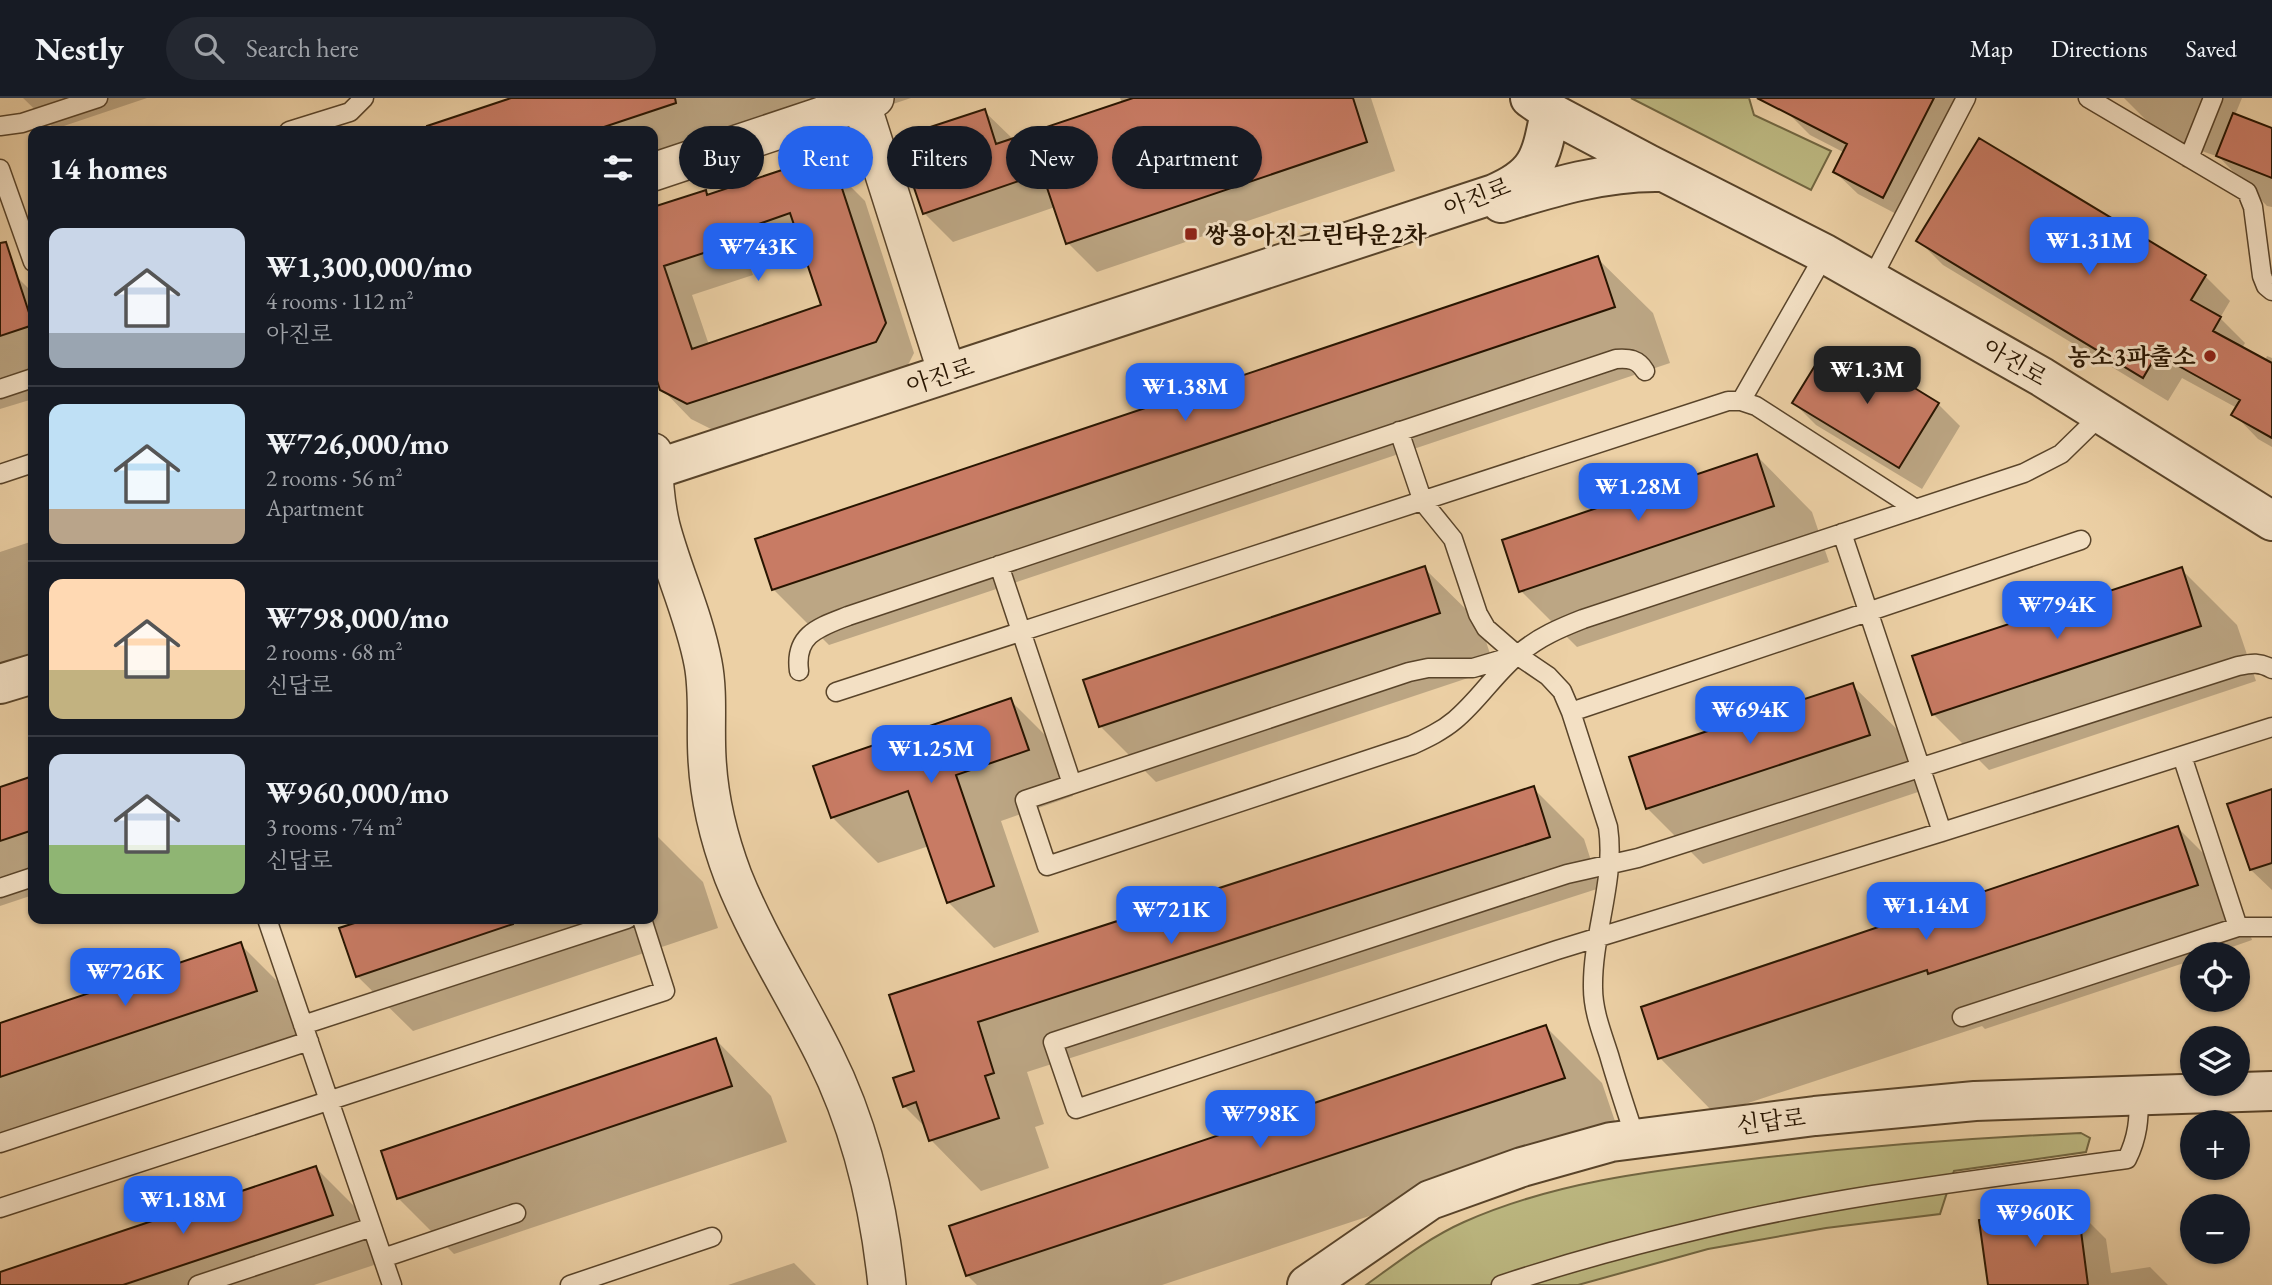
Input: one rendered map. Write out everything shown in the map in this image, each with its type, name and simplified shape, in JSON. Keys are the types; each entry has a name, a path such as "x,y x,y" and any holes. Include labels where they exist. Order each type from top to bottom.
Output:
{"street":[{"path":"658,170 868,100 947,373"},
{"name":"아진로","path":"658,468 1515,185 1529,174 1537,162 1544,103 1663,172 1871,280 2102,414 2272,521"},
{"path":"1406,223 1458,214 1592,177 1630,172 1663,172"},
{"path":"658,510 695,627 703,662 707,691 708,772 723,846 757,930 826,1057 846,1106 874,1201 887,1285"},
{"path":"0,684 28,676"},
{"name":"신답로","path":"1307,1285 1430,1200 1522,1167 1587,1148 1635,1138 1815,1116 1975,1101 2272,1091"}],"lane":[{"path":"0,126 22,123 98,98"},
{"path":"305,126 350,112 364,98"},
{"path":"1871,280 1966,98"},
{"path":"2088,98 2247,192 2253,207 2262,276 2266,286 2272,291"},
{"path":"2189,158 2213,98"},
{"path":"0,169 26,214"},
{"path":"1741,401 1825,254"},
{"path":"799,671 799,652 803,642 820,627 1616,359 1635,360 1645,371"},
{"path":"0,389 28,380"},
{"path":"836,692 1728,401 1741,401 1756,406 1916,509"},
{"path":"1517,654 1473,668 1428,668 1409,672 1025,800 1047,866 1412,745 1434,735 1456,719 1517,654 1537,640 1583,619 2043,465 2061,454 2102,414"},
{"path":"1399,431 1423,502 1453,539 1478,614 1486,628 1548,676 1562,691 1572,712 1608,828 1611,852 1597,939 1593,990 1597,1018 1635,1138"},
{"path":"0,474 28,465"},
{"path":"1842,533 1942,832"},
{"path":"1572,712 2081,540"},
{"path":"999,565 1072,784"},
{"path":"2272,669 2253,663 2238,666 1638,858 1567,874 1054,1042 1076,1109 1597,939 2272,727"},
{"path":"2182,756 2238,927"},
{"path":"0,888 28,879"},
{"path":"269,924 392,1285"},
{"path":"0,1143 613,924"},
{"path":"0,1208 665,991 644,924"},
{"path":"1962,1017 2238,927 2272,928"},
{"path":"1501,1285 1575,1261 1703,1228 1924,1188 2127,1159 2137,1134 2139,1096"},
{"path":"383,1258 516,1213"},
{"path":"198,1285 372,1227"},
{"path":"569,1285 712,1237"}],"shaded area":[{"path":"1631,98 1749,98 1754,115 1831,151 1811,190"},
{"path":"2081,1133 2090,1138 2086,1152 1954,1171 1940,1214 1826,1228 1708,1249 1578,1285 1366,1285 1426,1243 1464,1222 1531,1197 1601,1180 1827,1151"}],"building":[{"path":"511,98 675,98 676,103 607,126 427,126"},
{"path":"1133,98 1353,98 1367,142 1262,178 1262,126 1112,126 1112,189 1228,189 1066,244 1047,189 1098,189 1098,126 1050,126"},
{"path":"1757,98 1934,98 1883,198 1833,172 1847,144"},
{"path":"985,109 990,126 933,126"},
{"path":"2233,113 2272,128 2272,178 2216,156"},
{"path":"992,131 996,144 1006,141 1006,185 923,214 914,189 992,189"},
{"path":"1979,138 2206,275 2191,300 2221,317 2213,331 2272,363 2272,438 2231,415 2240,400 2157,354 2143,378 1916,241"},
{"path":"778,171 778,189 842,189 886,323 876,342 687,404 660,390 658,205 706,190 707,195 725,189 764,189 764,176","holes":["790,213 821,305 692,349 664,266 725,246 722,237"]},
{"path":"6,242 28,310 28,327 0,336 0,243"},
{"path":"1598,256 1615,307 772,590 755,539"},
{"path":"1851,349 1939,403 1899,468 1792,403 1819,359 1838,370"},
{"path":"1757,454 1774,506 1519,592 1502,540"},
{"path":"1425,566 1440,613 1099,727 1083,680"},
{"path":"2182,567 2201,626 1932,715 1912,656"},
{"path":"1853,683 1870,735 1646,809 1629,757"},
{"path":"1011,698 1029,750 956,775 994,886 947,903 908,791 831,818 813,766"},
{"path":"28,778 28,832 0,841 0,787"},
{"path":"1534,786 1550,837 978,1022 994,1073 985,1076 999,1118 929,1141 916,1102 903,1107 893,1078 914,1071 889,995"},
{"path":"2272,789 2272,863 2250,870 2227,804"},
{"path":"2178,826 2198,885 1928,974 1927,970 1658,1059 1641,1007"},
{"path":"351,924 513,924 356,977 339,928"},
{"path":"241,942 257,991 0,1077 0,1023"},
{"path":"1546,1025 1565,1078 966,1276 949,1226"},
{"path":"716,1038 732,1086 397,1199 381,1151"},
{"path":"316,1166 333,1215 123,1285 0,1285 0,1272"},
{"path":"2078,1208 2088,1285 1988,1285 1979,1220"}],"place":[{"name":"쌍용아진그린타운2차","path":"1191,234"},
{"name":"농소3파출소","path":"2210,356"}]}
